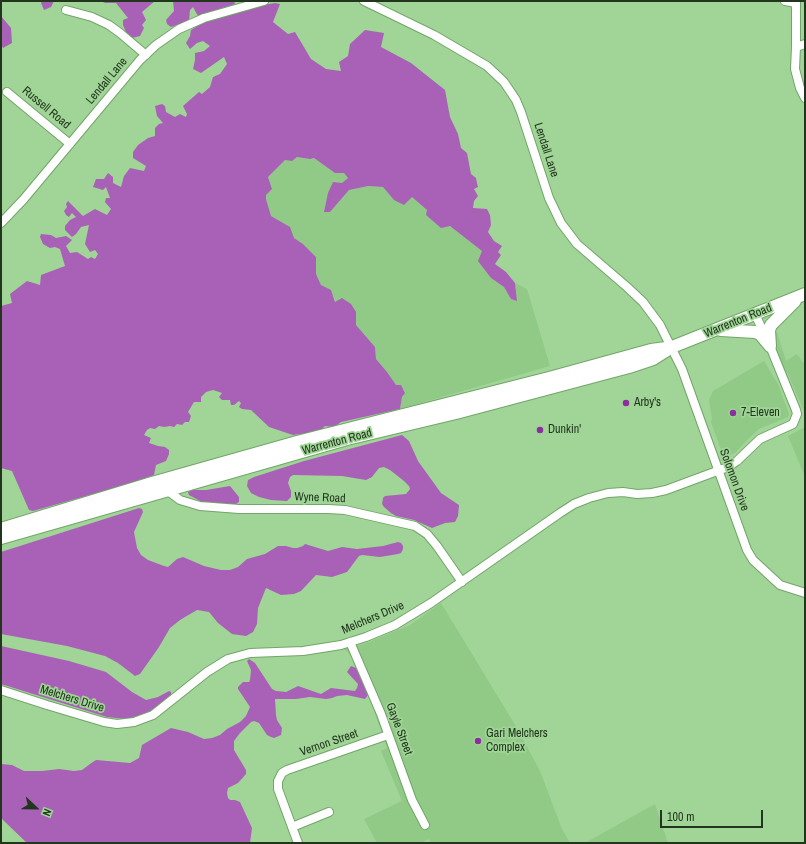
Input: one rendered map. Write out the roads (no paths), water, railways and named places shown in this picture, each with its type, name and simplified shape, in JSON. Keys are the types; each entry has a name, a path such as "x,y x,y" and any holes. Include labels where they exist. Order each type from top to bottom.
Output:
{"main road":[{"name":"Warrenton Road","path":"1,538 347,439 456,413 629,367 653,359 672,347 755,314 803,297"},
{"path":"770,346 769,330 771,325 803,297"},
{"path":"715,330 755,332 760,334 770,346"},
{"name":"Warrenton Road","path":"1,529 156,482 297,442 549,378 651,350 672,347"}],"street":[{"name":"Lendall Lane","path":"1,223 23,200 156,45 179,29 204,18 264,1"},
{"name":"Lendall Lane","path":"364,1 434,34 487,66 501,78 510,90 521,112 550,198 561,223 577,244 643,302 660,324 672,347"},
{"path":"785,1 796,2 795,69 796,79 805,98"},
{"path":"66,10 92,17 109,25 146,55"},
{"path":"796,47 805,44"},
{"name":"Russell Road","path":"7,92 70,144"},
{"path":"755,314 770,346"},
{"name":"Melchers Drive","path":"1,690 104,722 126,724 153,715 206,672 234,657 250,653 322,649 350,642 395,624 413,615 574,504 588,498 608,493 645,493 666,490 728,467 737,461 760,439 788,426 796,419 796,410 770,346"},
{"name":"Solomon Drive","path":"672,347 682,369 747,550 753,560 780,586 805,594"},
{"name":"Wyne Road","path":"156,482 180,500 200,506 239,510 344,510 415,526 427,534 462,582"},
{"name":"Gayle Street","path":"350,642 367,680 412,800 425,825"},
{"name":"Vernon Street","path":"292,827 278,789 279,776 287,770 388,735"},
{"path":"298,843 292,827 329,812"}],"place":[{"name":"Arby's","path":"626,403"},
{"name":"7-Eleven","path":"733,413"},
{"name":"Dunkin'","path":"540,430"},
{"name":"Gari Melchers Complex","path":"478,741"}]}
